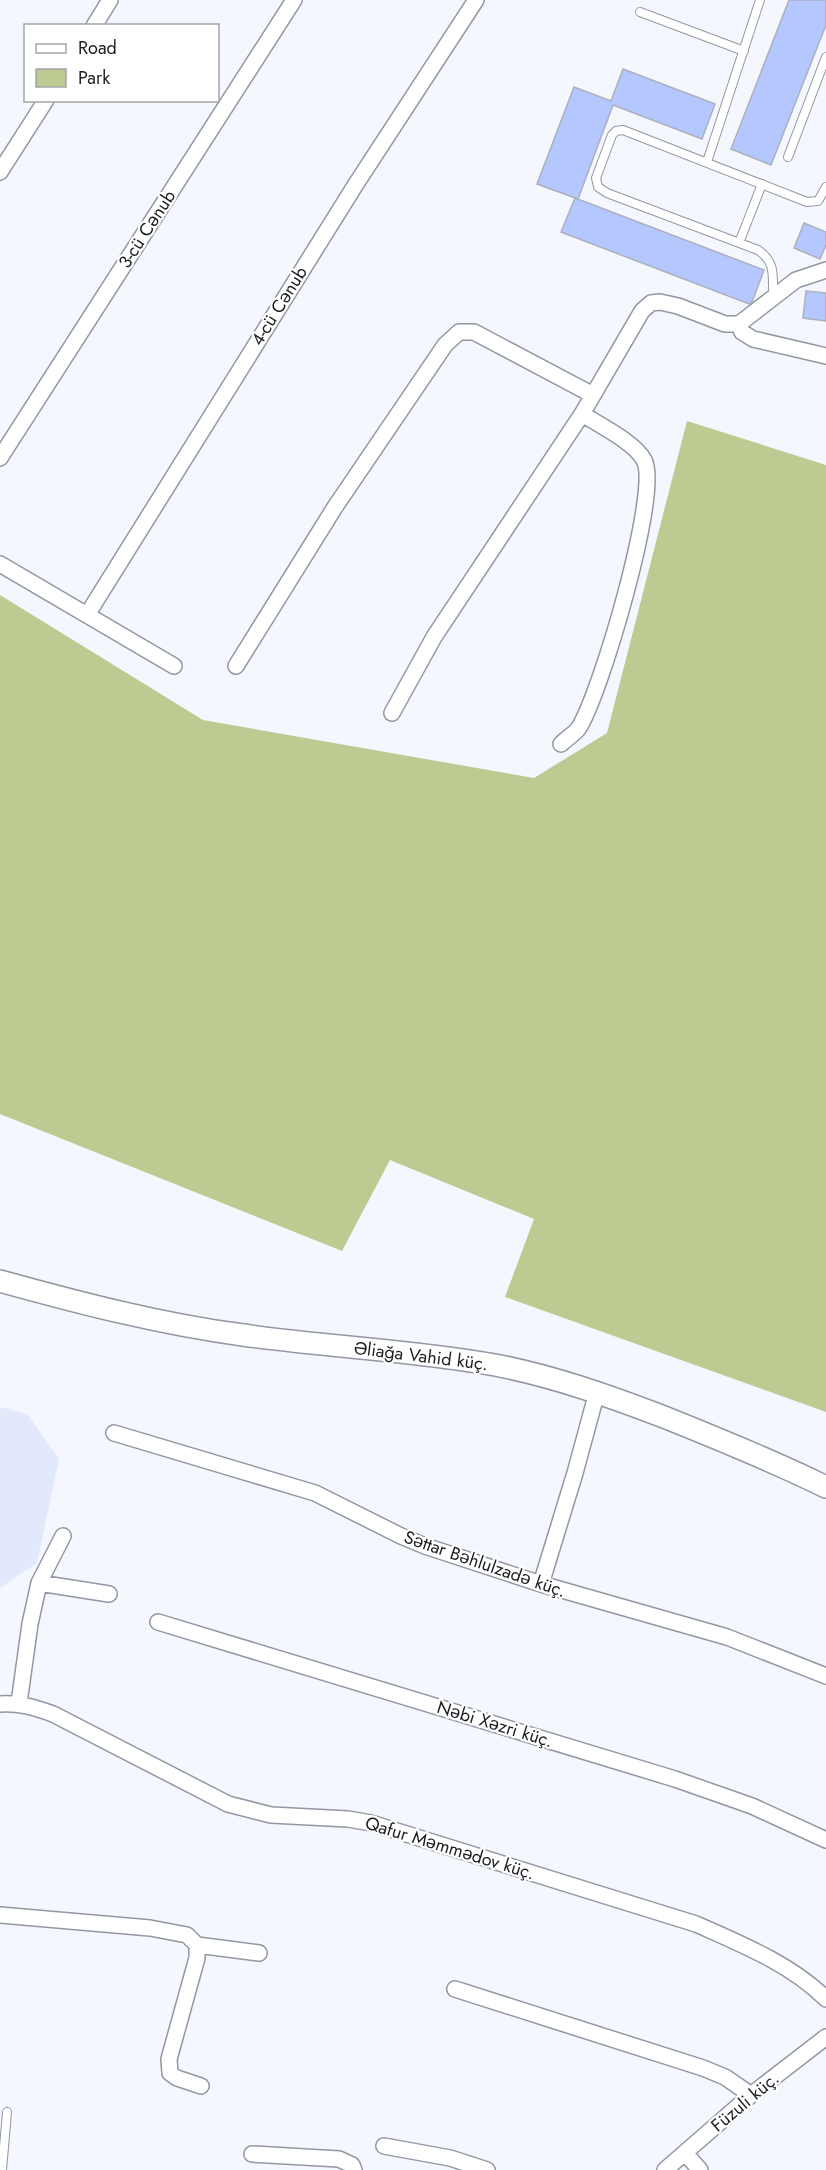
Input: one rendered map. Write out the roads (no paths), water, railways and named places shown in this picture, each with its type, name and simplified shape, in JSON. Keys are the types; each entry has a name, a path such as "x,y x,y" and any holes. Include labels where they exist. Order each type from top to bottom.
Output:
{"street":[{"path":"95,24 110,0"},
{"name":"3-cü Cənub","path":"0,458 294,0"},
{"name":"4-cü Cənub","path":"87,615 350,194 476,0"},
{"path":"0,172 45,102"},
{"path":"392,713 434,637 582,414 642,311 651,303 660,302 678,306 725,324 739,324 796,280 826,270"},
{"path":"739,324 742,332 753,339 826,356"},
{"path":"237,666 335,507 446,345 459,332 474,332 593,395"},
{"path":"561,744 578,729 596,692 616,628 647,496 649,476 645,461 634,448 582,414"},
{"path":"0,564 174,666"},
{"name":"Əliağa Vahid küç.","path":"0,1281 137,1317 244,1336 415,1353 496,1365 552,1378 597,1392 753,1453 826,1487"},
{"path":"541,1584 597,1392"},
{"name":"Səttar Bəhlulzadə küç.","path":"114,1433 315,1493 417,1543 541,1584 727,1637 826,1676"},
{"path":"19,1703 30,1624 39,1583 63,1536"},
{"path":"39,1583 109,1594"},
{"name":"Nəbi Xəzri küç.","path":"158,1622 675,1779 752,1806 826,1840"},
{"name":"Qafur Məmmədov küç.","path":"0,1704 19,1703 53,1714 228,1804 271,1815 348,1819 371,1823 696,1924 731,1939 789,1970 826,1999"},
{"path":"0,1915 150,1928 187,1935 196,1945 197,1958 169,2059 170,2073 177,2078 201,2086"},
{"path":"196,1945 259,1953"},
{"path":"454,1989 702,2068 724,2077 751,2095"},
{"name":"Füzuli küç.","path":"665,2170 751,2095 824,2042"},
{"path":"384,2146 450,2158 487,2170"},
{"path":"685,2152 700,2170"},
{"path":"252,2154 339,2159 352,2165 354,2170"}],"lane":[{"path":"707,162 760,0"},
{"path":"640,12 744,51"},
{"path":"788,157 826,57"},
{"path":"773,290 773,267 768,257 758,250 607,194 598,187 596,178 612,135 616,131 623,130 807,202 818,201 826,188"},
{"path":"739,243 762,184"},
{"path":"2,2170 7,2112"}]}
